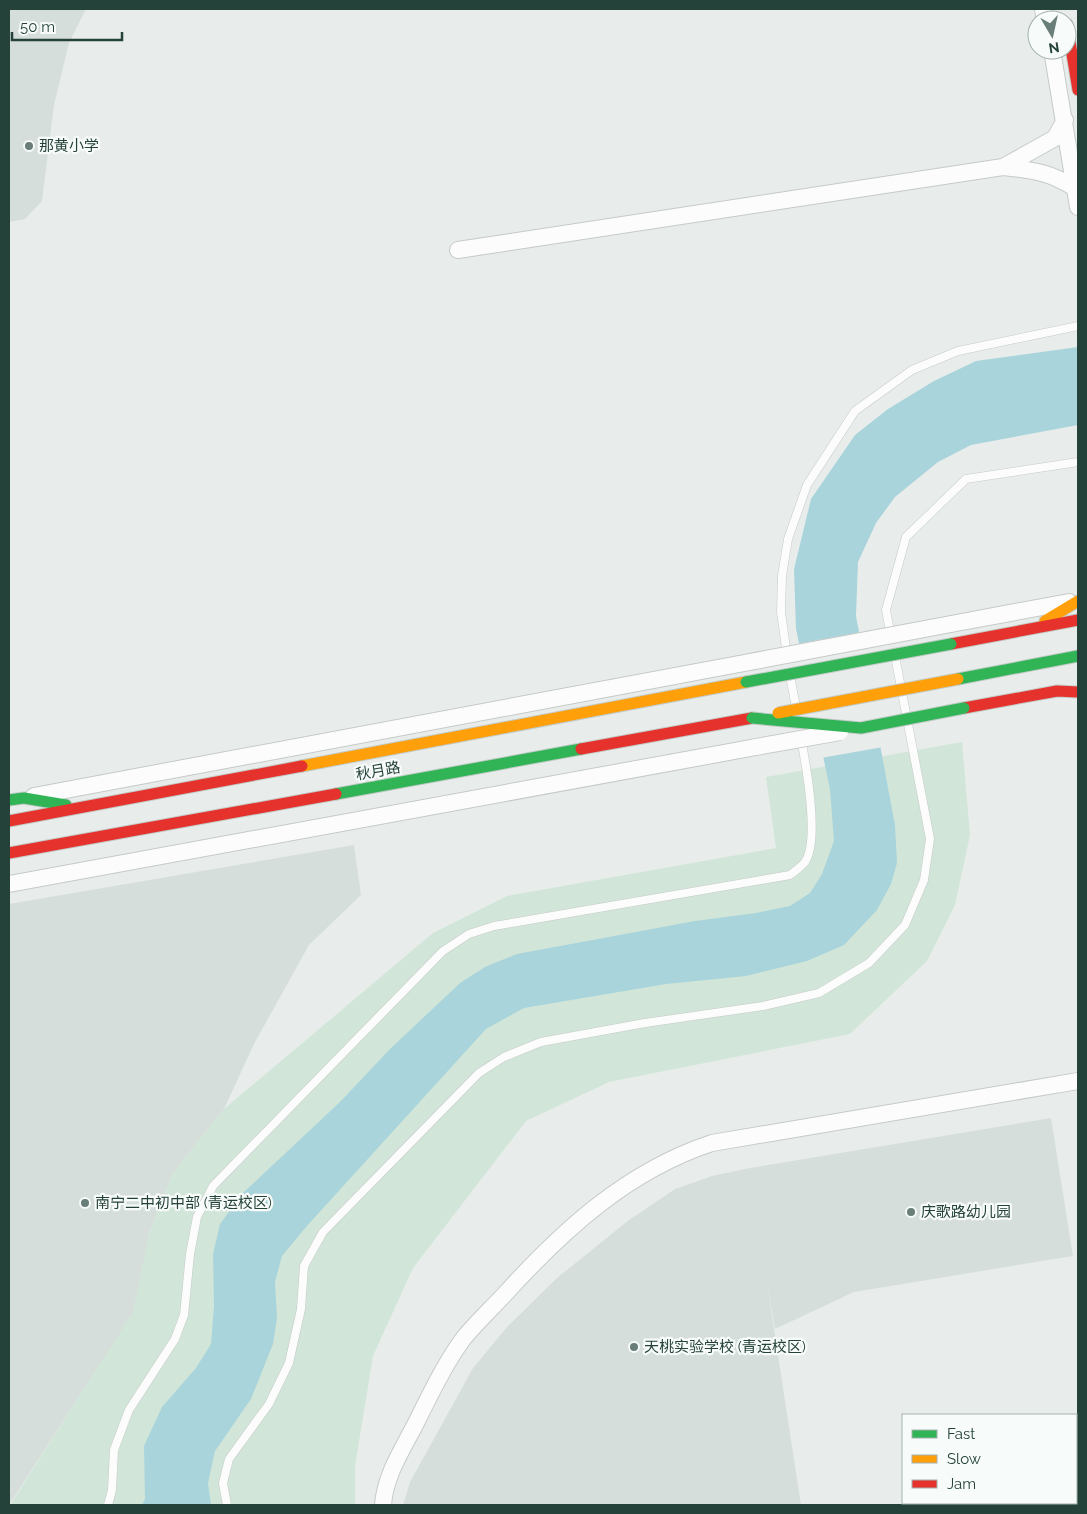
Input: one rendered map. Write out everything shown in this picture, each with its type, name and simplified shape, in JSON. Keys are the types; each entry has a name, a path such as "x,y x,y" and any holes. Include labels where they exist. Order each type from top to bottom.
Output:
{"main road":[{"path":"1073,60 1078,90"},
{"path":"1026,630 1065,610 1078,600"},
{"name":"秋月路","path":"9,821 1078,620"},
{"name":"秋月路","path":"9,853 752,718 1078,656"},
{"path":"752,718 861,728 1057,691 1078,692"},
{"path":"16,799 82,807"}],"street":[{"path":"1054,60 1078,207"},
{"path":"1003,167 1055,138 1064,120"},
{"path":"458,250 1003,167 1037,170 1060,178 1076,190"},
{"path":"16,799 1078,600"},
{"path":"9,884 861,728"},
{"path":"383,1505 390,1473 431,1393 463,1340 527,1269 601,1201 644,1173 678,1154 712,1143 1078,1081"}],"lane":[{"path":"108,1505 112,1490 114,1450 129,1410 175,1340 184,1315 190,1254 197,1217 213,1186 443,951 469,934 494,926 790,875 805,861 813,839 807,772 781,612 782,576 788,539 807,485 855,411 912,370 958,351 1078,326"},
{"path":"227,1505 223,1483 229,1459 269,1404 289,1363 301,1308 304,1266 323,1232 479,1073 504,1057 541,1042 645,1023 763,1006 819,993 869,963 905,925 924,880 930,839 886,610 906,537 966,479 1078,462"}],"shaded area":[{"name":"那黄小学","path":"9,9 86,9 69,43 54,105 42,201 25,219 9,222"},
{"name":"南宁二中初中部 (青运校区)","path":"354,845 361,895 309,945 254,1044 224,1109 173,1173 149,1234 134,1312 9,1505 9,904"},
{"name":"天桃实验学校 (青运校区)","path":"1051,1118 1073,1256 854,1292 775,1329 767,1283 801,1505 403,1505 410,1482 473,1368 508,1326 557,1278 629,1220 675,1189 712,1176 750,1168"}],"green space":[{"path":"962,742 970,835 955,905 927,961 850,1034 609,1082 526,1121 413,1268 373,1356 355,1466 355,1505 10,1505 133,1312 149,1234 173,1173 224,1109 433,933 507,896 776,848 766,777"}],"water":[{"path":"1078,347 1078,425 971,445 938,462 895,497 876,523 858,562 856,616 895,825 897,863 891,884 877,910 844,945 807,961 746,976 666,984 524,1008 486,1029 306,1227 282,1256 275,1282 277,1318 273,1344 251,1399 215,1451 208,1483 211,1505 142,1505 145,1499 144,1446 162,1407 196,1368 211,1344 214,1306 213,1254 220,1224 243,1193 341,1101 389,1050 460,983 485,967 517,954 695,921 756,913 790,906 810,893 822,874 834,841 830,789 796,629 794,569 811,499 855,435 888,409 934,381 976,361"}],"pier":[{"path":"862,632 883,747 821,758 797,644"}],"traffic: fast":[{"path":"746,682 951,644"},
{"path":"958,679 1078,656"},
{"path":"752,718 861,728 964,708"},
{"path":"336,794 581,749"},
{"path":"9,800 24,798 66,805"}],"traffic: slow":[{"path":"1045,621 1078,601"},
{"path":"778,713 958,679"},
{"path":"302,766 746,682"}],"traffic: jam":[{"path":"1073,60 1078,90"},
{"path":"951,644 1078,620"},
{"path":"964,708 1057,691 1078,692"},
{"path":"581,749 752,718"},
{"path":"9,821 302,766"},
{"path":"9,853 336,794"}],"place":[{"name":"那黄小学","path":"29,146"},
{"name":"南宁二中初中部 (青运校区)","path":"85,1203"},
{"name":"庆歌路幼儿园","path":"911,1212"},
{"name":"天桃实验学校 (青运校区)","path":"634,1347"}]}
